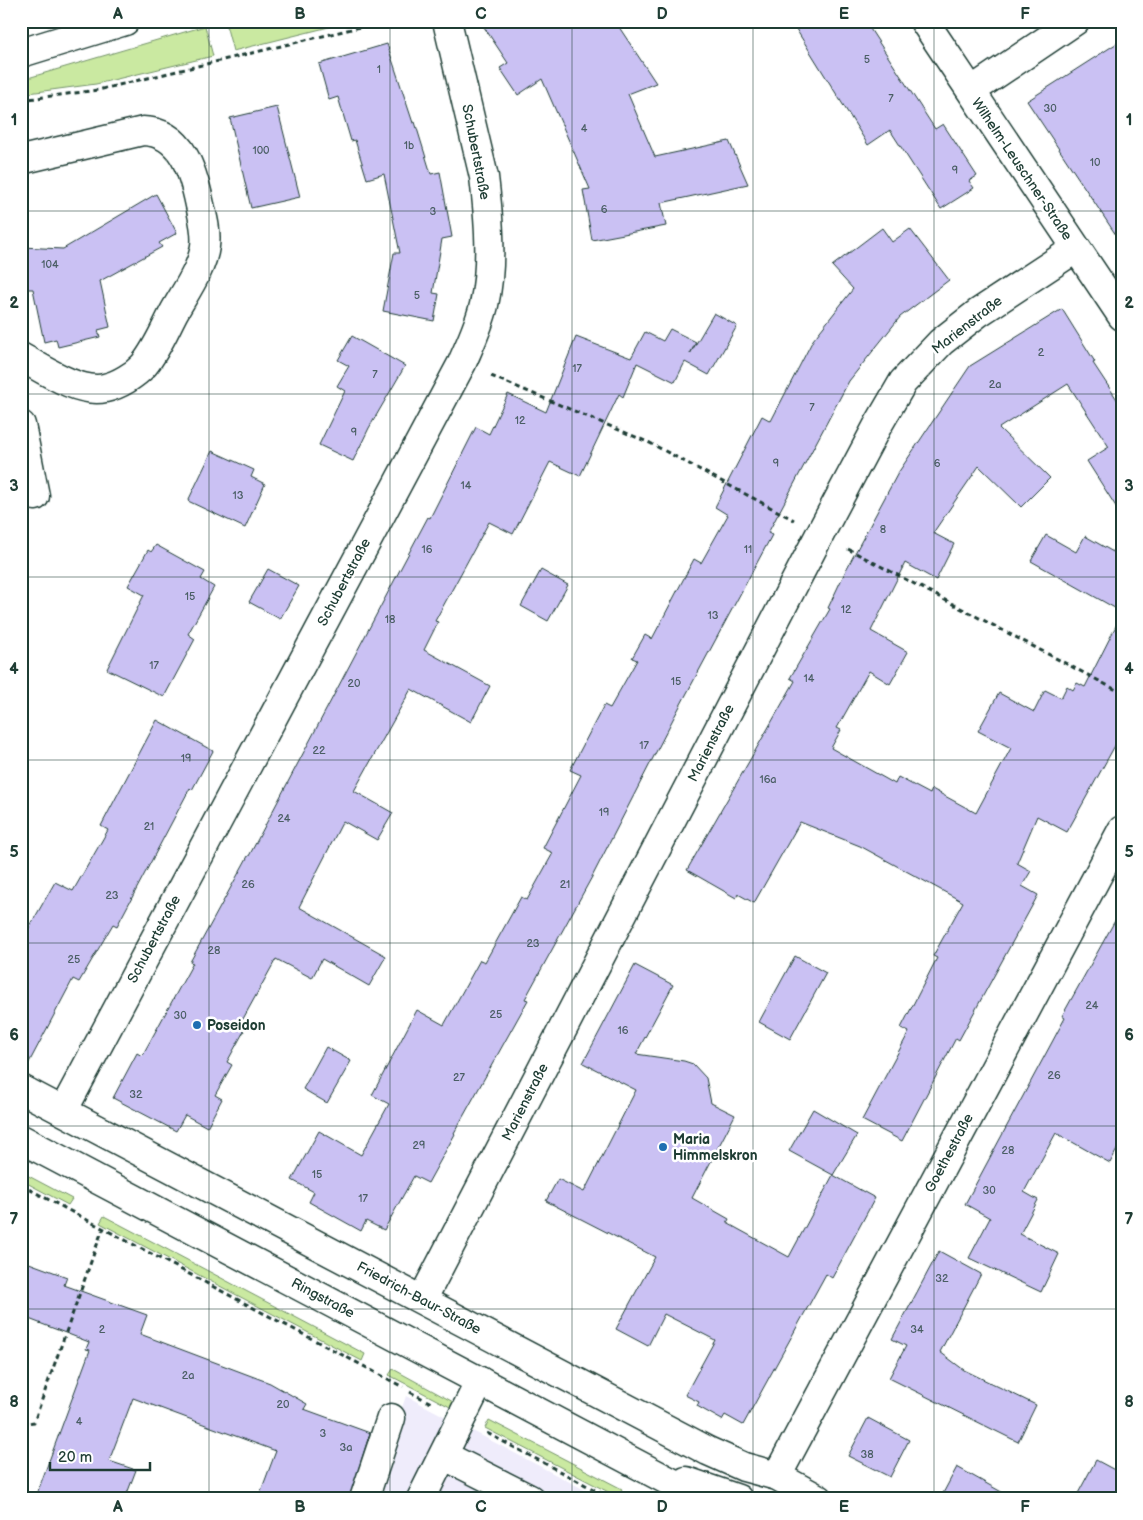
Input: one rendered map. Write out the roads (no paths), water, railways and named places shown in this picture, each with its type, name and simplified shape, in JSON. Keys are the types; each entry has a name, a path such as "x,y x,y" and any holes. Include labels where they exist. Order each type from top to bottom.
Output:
{"street":[{"path":"21,53 125,21"},
{"name":"Schubertstraße","path":"63,1111 462,363 475,335 484,305 489,275 487,203 477,148 447,21"},
{"name":"Wilhelm-Leuschner-Straße","path":"924,21 1122,316"},
{"path":"971,91 1075,21"},
{"path":"21,160 143,130 155,131 175,144 186,159 195,179 205,229 205,247 198,267 155,348 143,365 128,378 104,388 82,387 57,378 21,356"},
{"name":"Marienstraße","path":"422,1300 820,534 903,382 941,342 978,313 1076,248"},
{"path":"21,425 35,496"},
{"name":"Goethestraße","path":"777,1476 1122,830"},
{"name":"Friedrich-Baur-Straße","path":"21,1089 708,1451 744,1467 777,1476 819,1499"},
{"name":"Ringstraße","path":"21,1139 624,1457 721,1498"},
{"path":"421,1499 480,1381"},
{"path":"364,1499 391,1418"},
{"path":"442,1455 530,1499"}],"place":[{"name":"Poseidon","path":"197,1025"},
{"name":"Maria Himmelskron","path":"663,1147"}]}
